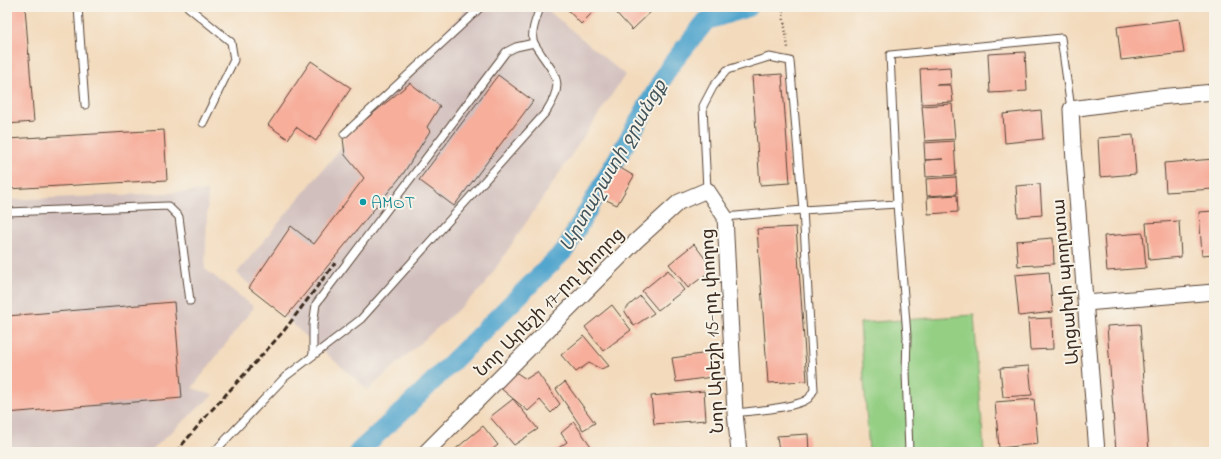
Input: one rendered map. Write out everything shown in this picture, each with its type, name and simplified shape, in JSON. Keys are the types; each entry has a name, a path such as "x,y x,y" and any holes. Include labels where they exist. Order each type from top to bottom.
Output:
{"street":[{"path":"1071,109 1159,97 1214,92"},
{"name":"Արցախի պողոտա","path":"1071,109 1072,146 1097,452"},
{"name":"Նոր Արեշի 15-րդ փողոց","path":"707,190 724,217 735,413 739,452"},
{"name":"Նոր Արեշի 17-րդ փողոց","path":"426,452 636,241 679,202 707,190"},
{"path":"1086,303 1214,292"}],"lane":[{"path":"78,7 85,105"},
{"path":"188,7 231,42 234,60 203,124"},
{"path":"344,134 481,7"},
{"path":"214,452 285,377 361,319 546,112 555,98 557,84 555,74 534,43 532,31 540,7"},
{"path":"909,452 906,372 907,336 896,204 890,55 1061,38 1071,109"},
{"path":"313,355 313,325 316,304 506,52 516,47 534,43"},
{"path":"707,190 703,106 713,87 727,70 769,57 790,61 803,210 814,390 809,398 798,403 735,413"},
{"path":"724,217 896,204"},
{"path":"7,212 168,206 179,217 190,301"}],"path":[{"path":"782,7 790,61"}],"shaded area":[{"path":"468,7 544,7 625,75 483,287 368,390 299,330 237,273 355,131"},
{"path":"208,191 205,269 254,307 192,388 213,395 149,452 7,452 7,200"}],"green space":[{"path":"974,315 984,452 869,452 860,323"}],"building":[{"path":"7,7 25,7 34,122 7,124"},
{"path":"565,7 592,7 595,10 581,24"},
{"path":"611,7 656,7 632,30"},
{"path":"1179,19 1184,53 1121,60 1117,27"},
{"path":"1025,52 1027,91 990,93 988,54"},
{"path":"311,61 351,88 316,141 296,127 288,139 268,125"},
{"path":"950,67 951,84 936,85 951,85 953,102 922,104 920,69"},
{"path":"782,74 790,183 760,185 752,76"},
{"path":"498,75 533,101 454,206 419,180"},
{"name":"AMOT","path":"410,83 440,106 427,127 430,131 403,174 286,317 249,288 291,226 314,244 364,178 345,155 343,138"},
{"path":"952,104 955,139 925,141 922,106"},
{"path":"1041,110 1043,139 1005,143 1003,114"},
{"path":"164,130 167,180 7,189 7,139"},
{"path":"1133,135 1136,174 1100,177 1098,138"},
{"path":"954,141 956,175 926,177 924,143"},
{"path":"1214,159 1214,189 1166,192 1164,163"},
{"path":"617,166 634,176 617,205 600,197"},
{"path":"956,177 957,194 927,196 926,179"},
{"path":"1040,184 1042,215 1018,217 1016,186"},
{"path":"957,195 958,212 928,214 927,197"},
{"path":"1214,211 1214,254 1202,255 1199,212"},
{"path":"1179,221 1181,257 1149,260 1146,223"},
{"path":"796,227 807,381 768,383 757,229"},
{"path":"1143,233 1146,268 1107,271 1104,236"},
{"path":"1053,238 1054,264 1018,266 1016,241"},
{"path":"694,244 713,269 688,288 669,264"},
{"path":"668,270 684,290 658,310 642,291"},
{"path":"1049,272 1053,312 1019,316 1015,275"},
{"path":"640,296 654,313 634,326 624,310"},
{"path":"174,302 182,398 7,413 7,316"},
{"path":"612,305 631,330 603,351 585,327"},
{"path":"1052,318 1053,349 1030,350 1028,319"},
{"path":"1140,324 1149,452 1116,452 1107,326"},
{"path":"584,336 609,366 601,369 589,363 576,372 561,355"},
{"path":"709,353 712,377 676,382 672,358"},
{"path":"1029,366 1032,395 1003,397 1000,368"},
{"path":"514,371 526,379 537,372 560,404 551,413 540,400 528,411 499,387"},
{"path":"565,382 595,423 583,430 556,389"},
{"path":"704,391 706,420 654,424 651,396"},
{"path":"513,399 538,429 514,445 490,417"},
{"path":"1034,399 1038,444 999,448 995,402"},
{"path":"574,422 595,452 553,452 567,442 561,433"},
{"path":"483,426 498,445 489,452 452,452"},
{"path":"808,434 809,452 779,452 777,436"}],"waterway":[{"name":"Արտաշատի ջրանցք","path":"358,452 410,404 565,250 670,66 706,21 749,7"}],"railway":[{"path":"176,452 209,413 283,332 335,263"}],"place":[{"name":"AMOT","path":"363,202"}]}
